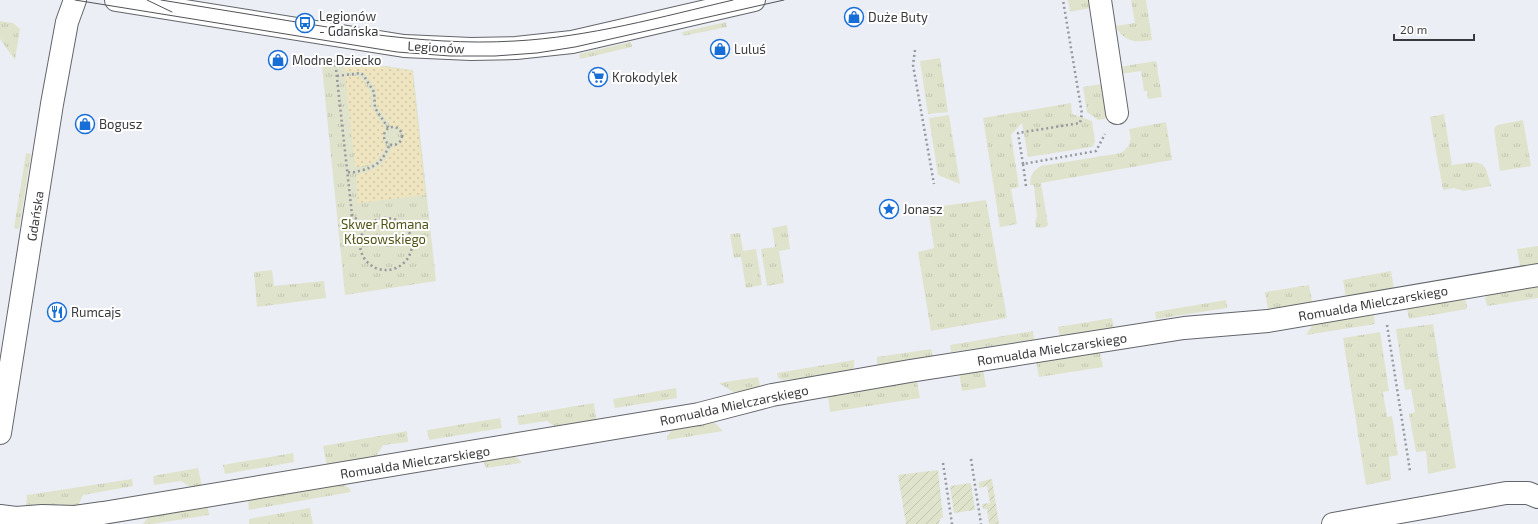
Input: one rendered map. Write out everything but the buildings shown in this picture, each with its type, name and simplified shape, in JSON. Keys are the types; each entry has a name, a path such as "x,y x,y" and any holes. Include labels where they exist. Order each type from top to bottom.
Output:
{"street":[{"name":"Gdańska","path":"0,433 52,104 67,22 75,0"},
{"name":"Legionów","path":"116,0 404,46 471,49 516,48 572,42 754,0"},
{"path":"1100,0 1117,113"},
{"name":"Romualda Mielczarskiego","path":"0,516 16,518 42,516 75,517 125,510 699,414 772,395 910,371 1184,328 1268,321 1384,300 1538,275"},
{"path":"1333,524 1506,493 1528,493 1538,496"}],"path":[{"path":"1026,186 1018,133 1080,122 1082,114 1063,0"},
{"path":"915,50 913,65 934,184"},
{"path":"334,53 352,215 366,227"},
{"path":"337,76 361,73 364,76 374,92 375,108 389,129"},
{"path":"1023,164 1096,151 1117,113"},
{"path":"397,128 401,132 402,137 398,144 390,144 385,137 386,131 397,128"},
{"path":"348,172 354,173 372,168 380,162 390,144"},
{"path":"385,217 394,218 402,223 408,229 412,238 411,252 404,263 398,268 381,270 373,267 367,262 362,255 360,247 360,239 366,227 376,219 385,217"},
{"path":"1384,300 1410,472"},
{"path":"971,459 980,524"},
{"path":"943,463 952,524"}],"green space":[{"path":"1068,0 1089,0 1090,8 1070,12"},
{"path":"1131,0 1146,0 1152,40 1130,40 1122,35 1115,26 1135,23"},
{"path":"0,21 13,23 20,29 15,60 0,39"},
{"path":"726,22 727,27 683,36 682,32"},
{"path":"631,42 632,47 580,59 579,54"},
{"name":"Skwer Romana Kłosowskiego","path":"321,57 413,70 436,281 345,295"},
{"path":"940,58 948,112 928,114 920,61"},
{"path":"1156,61 1162,97 1148,99 1147,91 1144,91 1141,71 1120,74 1119,67"},
{"path":"1102,84 1107,115 1105,119 1098,120 1087,112 1083,87"},
{"path":"1071,103 1072,114 1092,121 1095,142 1092,147 1028,157 1022,123 1011,135 1019,187 1011,189 1017,224 1000,227 983,118"},
{"path":"1444,114 1452,165 1474,162 1482,164 1486,169 1491,186 1464,191 1454,188 1443,190 1430,117"},
{"path":"949,115 960,184 938,175 929,118"},
{"path":"1523,120 1531,166 1500,171 1494,129 1497,125"},
{"path":"1166,122 1172,160 1041,183 1048,225 1046,227 1036,228 1035,221 1037,217 1034,185 1030,185 1031,176 1036,170 1041,166 1121,153 1127,148 1130,142 1129,129"},
{"path":"26,153 31,154 19,229 14,228"},
{"path":"986,200 1007,318 931,331 918,252 934,248 928,208"},
{"path":"787,225 790,249 779,251 784,283 767,286 761,249 775,247 772,228"},
{"path":"740,233 743,251 756,249 762,285 746,288 741,257 734,258 730,234"},
{"path":"1538,246 1538,266 1524,268 1520,266 1517,249"},
{"path":"272,270 274,286 324,281 326,298 257,307 254,272"},
{"path":"1391,271 1394,289 1346,297 1343,280"},
{"path":"1309,285 1312,302 1268,309 1265,292"},
{"path":"1538,286 1538,298 1487,306 1485,298 1488,295"},
{"path":"1462,299 1466,301 1467,309 1409,319 1407,309 1413,303 1436,303"},
{"path":"1226,300 1227,308 1156,319 1155,312"},
{"path":"1373,309 1375,324 1306,335 1317,318"},
{"path":"1112,318 1114,329 1060,338 1058,327"},
{"path":"1433,324 1456,468 1428,474 1426,451 1416,452 1409,414 1415,412 1411,389 1405,390 1396,329"},
{"path":"1033,331 1034,340 951,352 950,345"},
{"path":"1380,332 1389,391 1383,392 1387,417 1392,416 1398,455 1389,457 1391,480 1366,485 1343,338"},
{"path":"931,349 933,356 917,362 882,368 877,363 877,357"},
{"path":"1100,351 1103,367 1039,377 1036,360"},
{"path":"854,360 854,367 850,371 820,377 782,380 778,378 777,373"},
{"path":"983,368 986,387 962,391 959,372"},
{"path":"758,377 760,385 757,389 736,394 719,383"},
{"path":"914,379 917,382 920,398 830,412 828,396"},
{"path":"676,388 677,398 615,408 613,399"},
{"path":"594,403 595,422 558,429 547,421 519,425 517,416"},
{"path":"500,418 502,428 429,440 427,430"},
{"path":"706,422 715,423 723,431 667,440 667,437 674,427"},
{"path":"407,431 408,442 383,445 375,458 327,466 323,446"},
{"path":"293,453 294,462 225,474 223,465"},
{"path":"510,453 521,461 521,463 486,468 483,460"},
{"path":"198,468 202,487 192,488 181,481 154,485 153,476"},
{"path":"938,470 943,517 940,519 939,524 906,524 898,475"},
{"path":"132,479 133,486 83,495 78,506 26,506 27,495"},
{"path":"992,479 999,524 989,524 987,509 983,509 982,504 990,503 987,486 979,488 979,482"},
{"path":"340,481 350,489 351,492 249,510 248,499"},
{"path":"971,483 975,510 954,513 950,486"},
{"path":"207,503 209,515 152,524 143,524 151,513"},
{"path":"310,508 313,524 249,524 249,519"}],"sand":[{"path":"344,61 412,71 425,195 358,203 356,175 379,167 393,147 401,142 404,135 400,128 391,126 376,105 376,90 366,74 362,72 345,72"},
{"path":"345,76 358,76 363,80 370,92 371,106 386,129 383,138 386,146 374,162 366,166 355,167"}],"tram line":[{"path":"75,0 397,52 450,56 495,56 537,53 575,47 784,0"},
{"path":"147,0 172,12"},
{"path":"161,0 370,34 460,42 543,39 598,31 733,0"}],"place":[{"name":"Duże Buty","path":"854,17"},
{"name":"Legionów - Gdańska","path":"305,23"},
{"name":"Luluś","path":"720,49"},
{"name":"Modne Dziecko","path":"278,60"},
{"name":"Krokodylek","path":"598,77"},
{"name":"Bogusz","path":"85,124"},
{"name":"Jonasz","path":"889,209"},
{"name":"Rumcajs","path":"57,312"}]}
